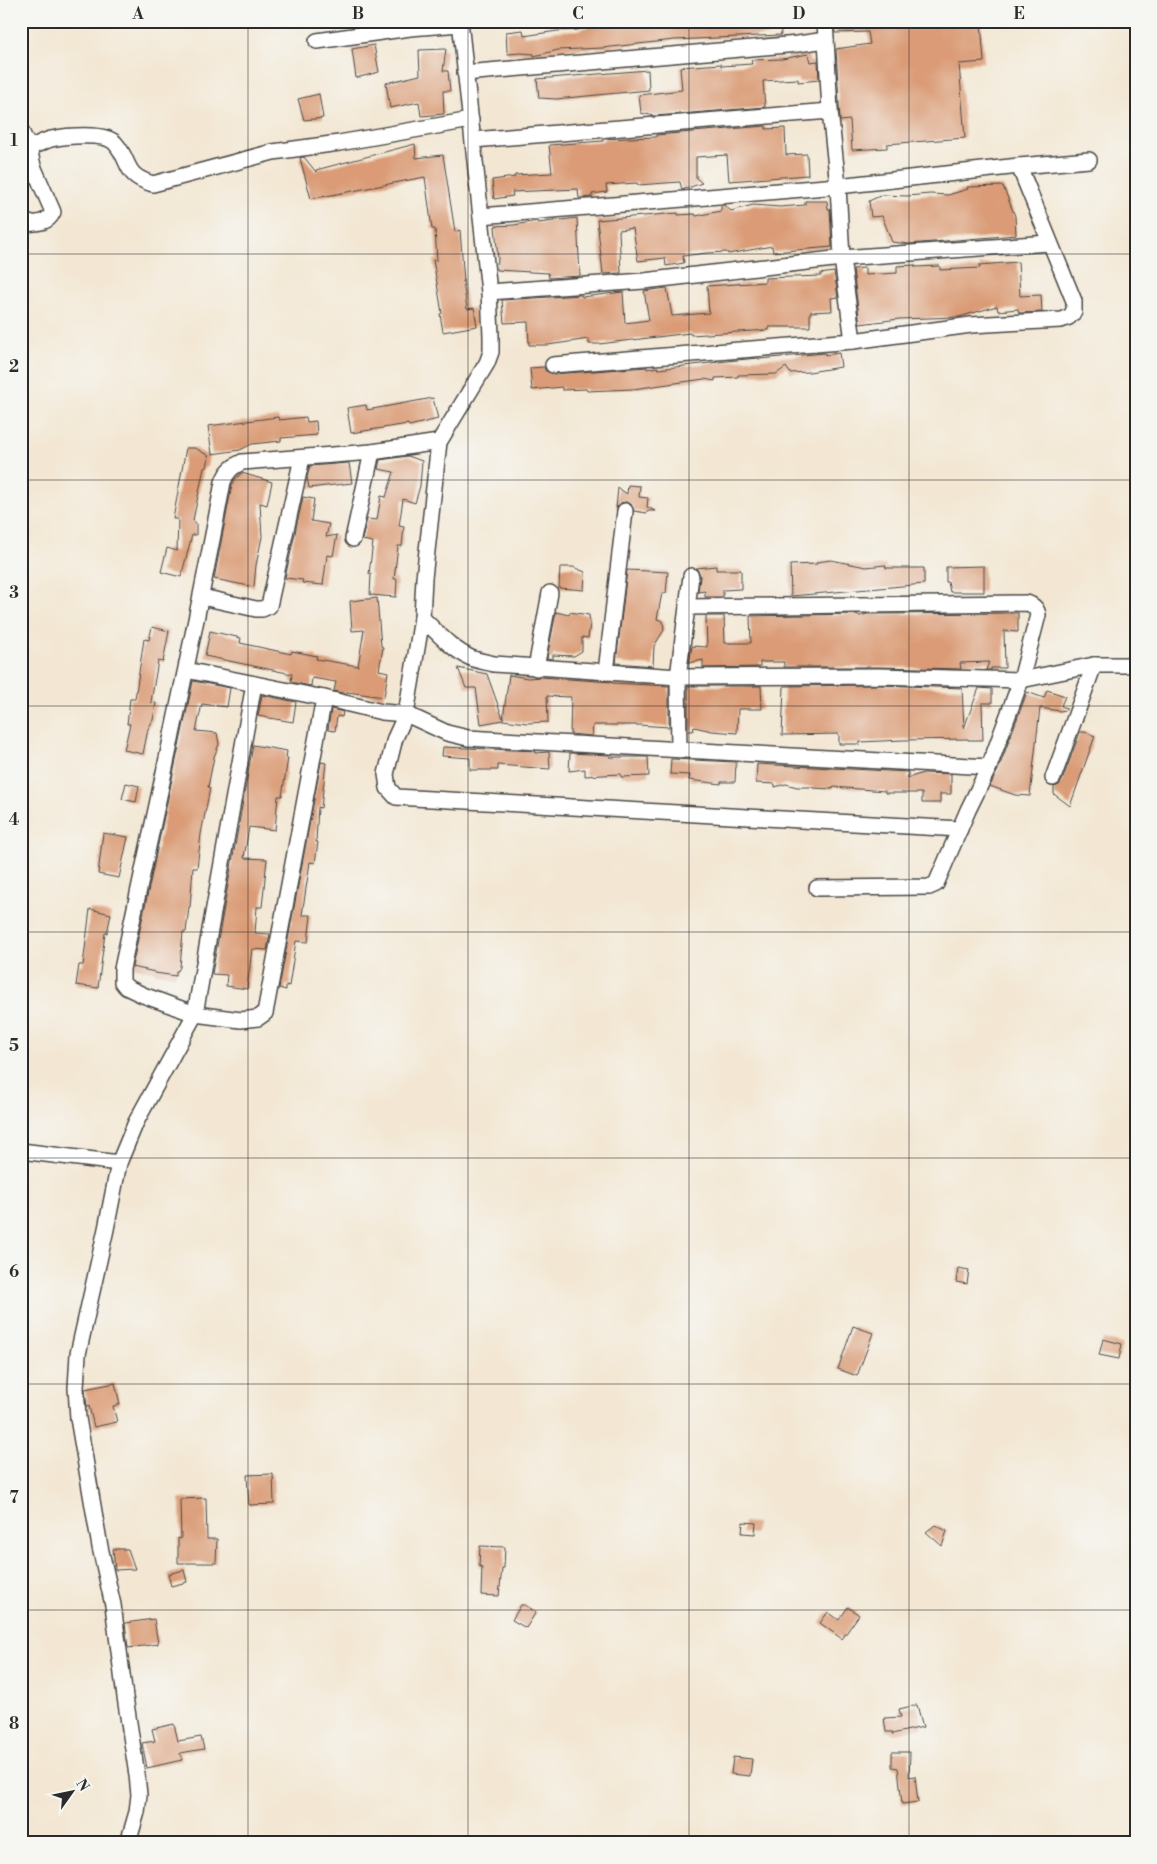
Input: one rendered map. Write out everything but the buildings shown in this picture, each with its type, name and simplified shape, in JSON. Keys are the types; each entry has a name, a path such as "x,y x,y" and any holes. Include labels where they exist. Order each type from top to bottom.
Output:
{"street":[{"path":"825,21 830,112 838,186 842,258 853,341"},
{"path":"317,41 460,23 489,292 491,352 487,363 439,442 424,578 422,618 406,714 395,738 386,774 388,788 396,797 960,829"},
{"path":"465,73 826,40"},
{"path":"473,140 830,112"},
{"path":"29,148 51,140 69,137 100,137 115,143 133,175 153,184 273,152 339,143 471,120"},
{"path":"21,131 29,148 33,166 53,212 48,220 42,223 21,224"},
{"path":"481,216 838,186 1088,160"},
{"path":"553,365 853,341 971,325 1061,320 1069,317 1074,312 1074,301 1019,166"},
{"path":"489,292 644,281 842,258 1049,243"},
{"path":"324,698 265,1013 258,1018 241,1020 195,1014 143,995 126,986 121,976 227,473 232,467 242,462 372,452 439,442"},
{"path":"353,539 372,452"},
{"path":"202,597 256,609 269,606 302,458"},
{"path":"606,672 625,511"},
{"path":"679,749 678,677 691,576"},
{"path":"536,668 550,593"},
{"path":"686,607 1027,603 1034,606 1038,615 1022,680 990,767 936,884 933,886 817,888"},
{"path":"422,618 454,649 472,658 494,664 536,668 678,677 880,676 1022,680 1094,665 1126,665"},
{"path":"1053,778 1094,665"},
{"path":"186,670 324,698 382,712 406,714 447,733 468,738 990,767"},
{"path":"128,1843 137,1812 139,1796 137,1775 124,1697 113,1605 100,1547 78,1418 76,1388 78,1354 119,1163 136,1122 195,1014 254,684"},
{"path":"21,1151 119,1163"}]}
